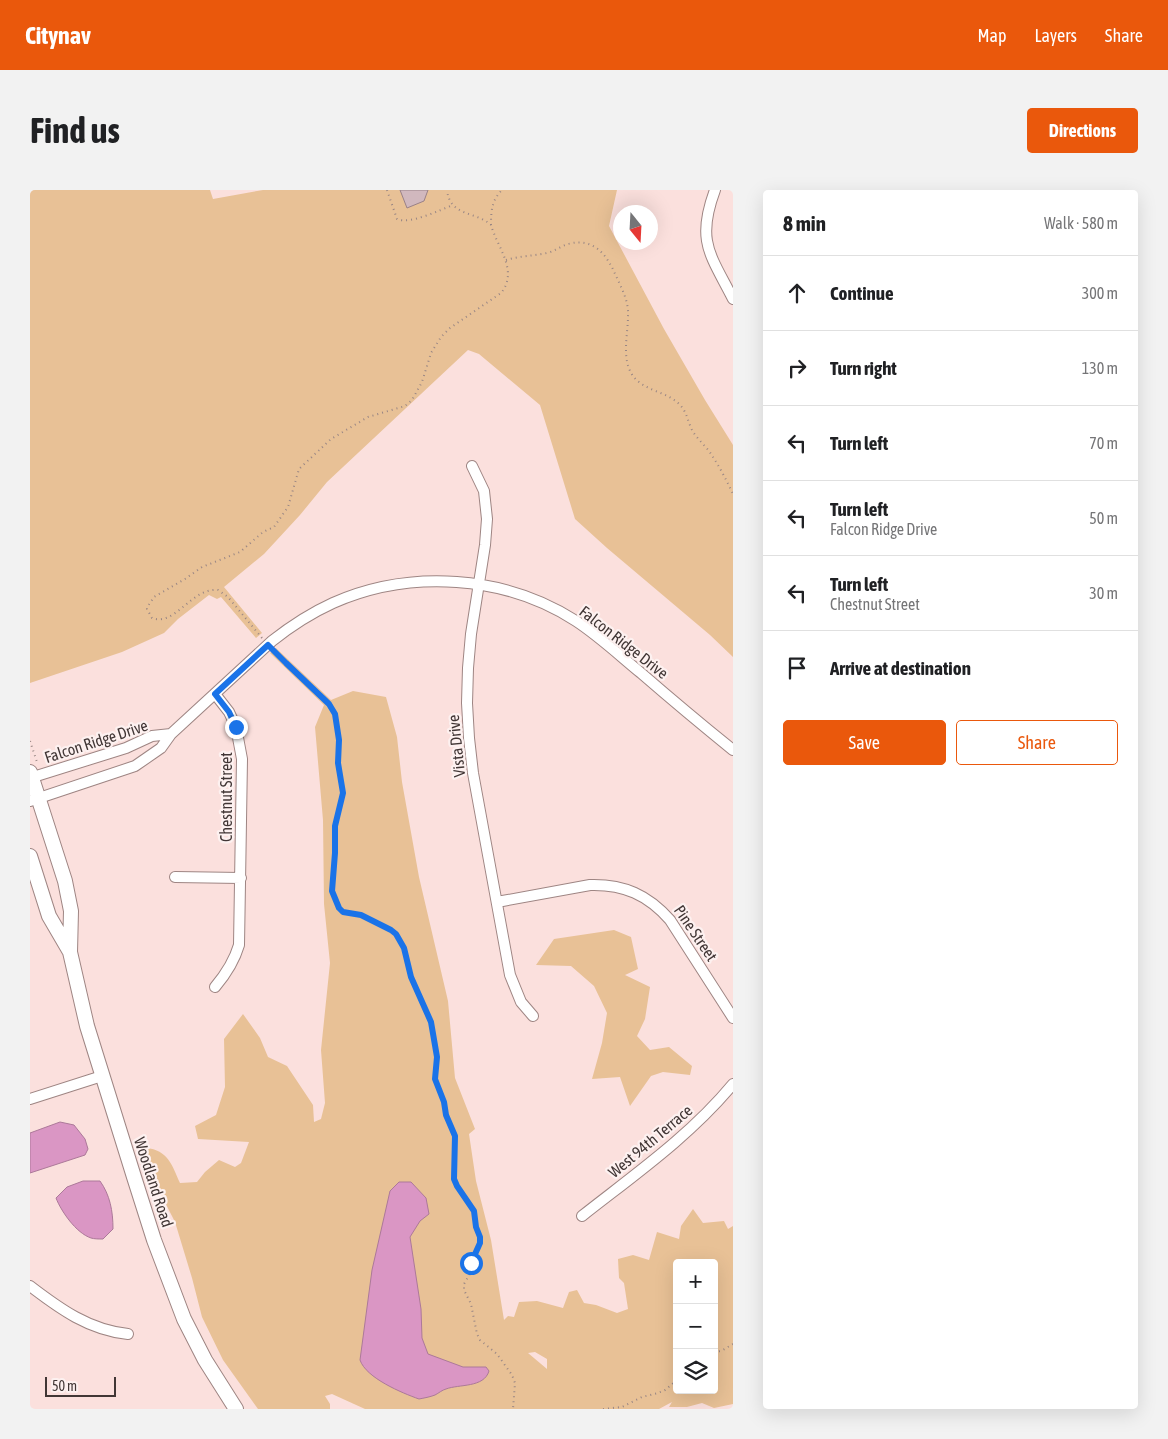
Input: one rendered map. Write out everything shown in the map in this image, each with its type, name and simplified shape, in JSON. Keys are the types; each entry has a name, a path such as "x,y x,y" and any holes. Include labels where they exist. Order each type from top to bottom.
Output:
{"main road":[{"name":"Woodland Road","path":"31,776 34,800 65,881 71,910 70,952 87,1026 154,1240 184,1320 205,1360 236,1409"},
{"name":"Woodland Road","path":"30,856 49,916 70,952"}],"street":[{"path":"715,190 708,208 706,242 711,258 733,299"},
{"name":"Vista Drive","path":"472,466 484,490 486,504 485,545 468,668 469,730 473,773 514,988 521,1002 533,1016"},
{"name":"Falcon Ridge Drive","path":"34,800 135,766 161,748 171,734 268,645 290,627 309,615 359,593 407,583 434,581 479,584 514,592 575,620 597,636 733,750"},
{"name":"Chestnut Street","path":"215,694 229,712 236,727 242,758 239,945 228,971 215,987"},
{"name":"Falcon Ridge Drive","path":"31,776 126,748 152,736 171,734"},
{"path":"175,877 241,878"},
{"name":"Pine Street","path":"497,902 590,885 613,886 635,892 648,899 670,920 733,1018"},
{"path":"30,1100 102,1076"},
{"name":"West 94th Terrace","path":"582,1216 675,1142 699,1121 733,1084"},
{"path":"30,1286 66,1313 83,1322 114,1333 128,1334"}],"path":[{"path":"387,190 397,219 401,221 419,218 453,205"},
{"path":"447,190 453,205 466,213 486,220 491,225 508,266 506,287 501,293 450,328 441,337 431,353 422,382 412,400 405,406 368,417 331,439 299,469 288,506 274,527 263,532 240,552 202,566 186,579 154,597 147,609 152,618 159,620 174,613 204,591 218,590 228,597 268,645 329,704 335,714 339,740 338,763 343,793 335,826 332,891 339,908 343,912 368,918 396,934 404,948 411,977 431,1022 437,1057 435,1079 444,1102 446,1115 455,1136 454,1179 474,1211 476,1227 480,1237 480,1243 473,1257 471,1272 464,1284 464,1290 470,1300 480,1340 497,1354 512,1375 515,1383 513,1409"},
{"path":"491,225 491,209 496,197 502,190"},
{"path":"506,260 544,254 574,243 592,246 605,254 614,270 627,303 626,344 630,370 644,386 676,401 682,406 693,432 714,458 733,494"},
{"path":"718,1351 733,1344"},
{"path":"603,1409 622,1407 642,1396 665,1390 673,1383"}],"shaded area":[{"path":"30,190 210,190 213,199 263,190 617,190 609,226 613,233 613,250 622,250 664,329 733,445 733,657 575,519 540,405 479,354 468,350 327,482 264,554 224,587 262,633 256,638 221,597 217,599 209,595 178,619 164,633 122,652 30,683"},
{"path":"276,648 331,700 353,691 386,697 397,737 402,782 419,877 448,1001 455,1078 475,1129 469,1134 476,1181 491,1240 504,1320 508,1316 514,1317 519,1302 537,1301 563,1308 569,1292 577,1290 584,1303 596,1305 617,1313 628,1309 624,1283 619,1278 618,1259 633,1255 649,1260 657,1232 679,1239 681,1226 693,1209 703,1223 724,1221 728,1229 733,1226 733,1404 714,1408 702,1403 687,1407 669,1407 672,1402 659,1409 365,1409 332,1394 325,1396 330,1404 330,1409 258,1409 223,1360 202,1317 175,1222 150,1173 146,1148 159,1152 168,1159 180,1183 197,1182 219,1160 235,1167 241,1163 249,1142 198,1139 195,1126 216,1115 225,1087 224,1039 243,1014 260,1038 268,1057 287,1066 313,1105 314,1122 321,1119 325,1103 321,1050 330,963 324,904 323,820 315,727 324,705 270,653","holes":["535,1352 547,1359 547,1369 528,1353"]},
{"path":"614,930 631,937 638,969 625,975 650,987 645,1019 637,1036 650,1050 669,1047 692,1066 690,1075 663,1072 651,1076 630,1106 620,1077 592,1079 602,1043 607,1013 594,986 571,966 536,965 554,939"},
{"path":"60,1122 74,1125 85,1139 88,1149 85,1155 30,1173 30,1133"},
{"path":"83,1181 100,1181 109,1198 113,1229 103,1239 91,1238 75,1227 61,1209 56,1198 67,1187"},
{"path":"399,1182 411,1182 426,1198 429,1214 420,1221 410,1237 421,1309 422,1338 428,1354 463,1367 486,1367 489,1371 477,1383 451,1387 433,1396 419,1399 394,1389 377,1379 369,1373 360,1360 372,1270 390,1191"}],"building":[{"path":"400,190 428,190 424,201 407,208"}],"route":[{"path":"236,727 229,712 215,694 268,645 329,704 335,714 339,740 338,763 343,793 335,826 332,891 336,903 343,912 361,915 391,930 396,934 404,948 411,977 431,1022 437,1057 435,1079 444,1102 446,1115 455,1136 454,1179 472,1206 480,1237 479,1247 471,1263"}]}
